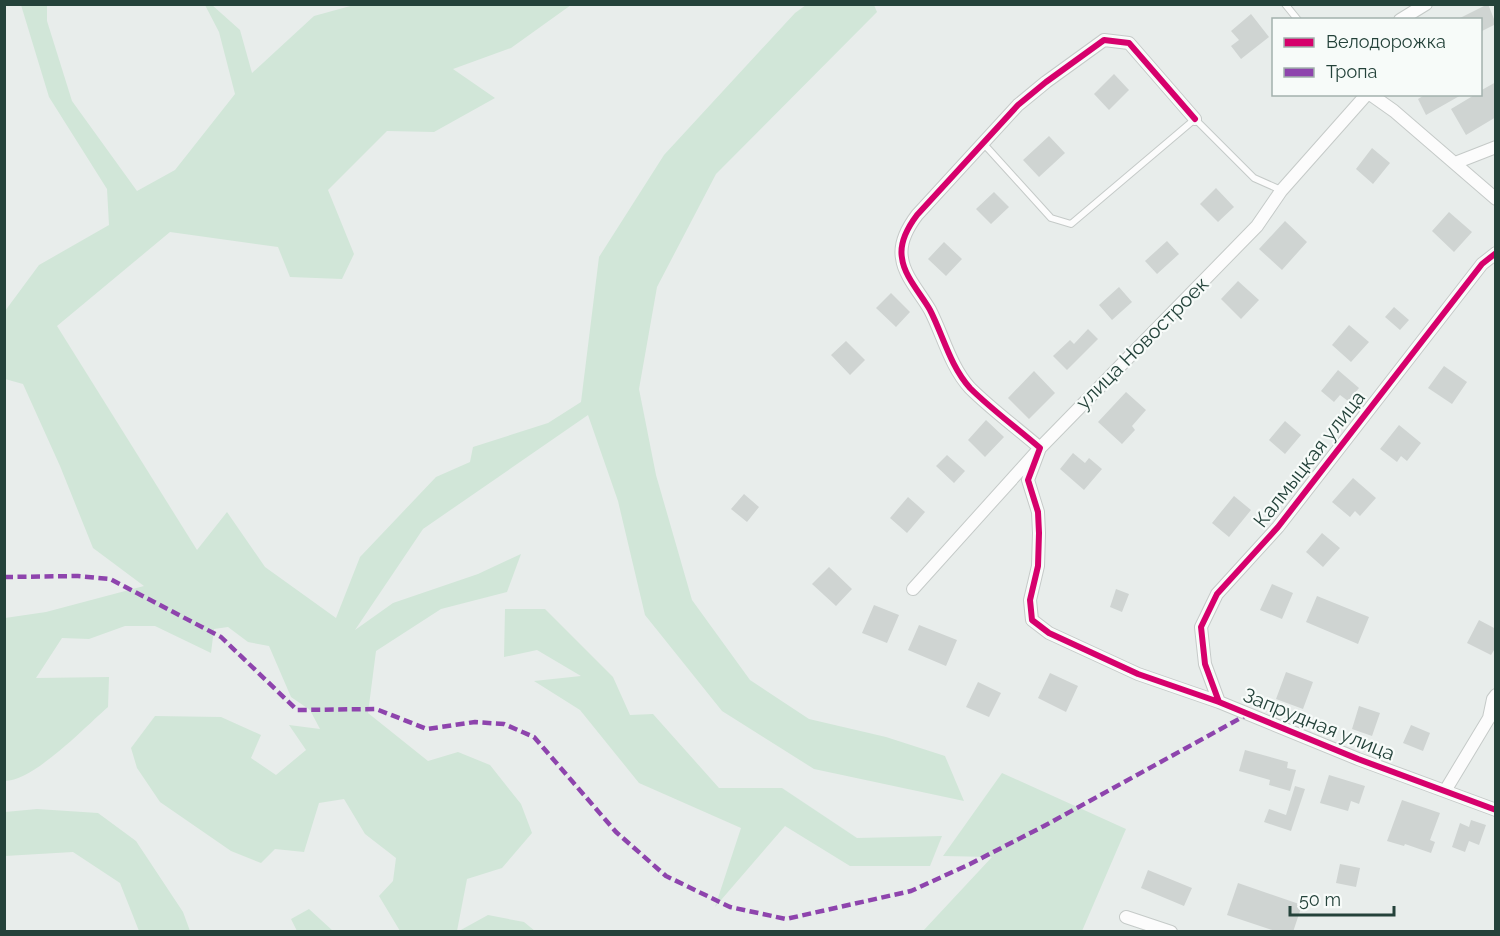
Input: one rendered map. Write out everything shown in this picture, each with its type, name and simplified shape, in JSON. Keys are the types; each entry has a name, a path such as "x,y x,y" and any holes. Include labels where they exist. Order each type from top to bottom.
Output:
{"street":[{"path":"1403,18 1426,4"},
{"path":"1040,448 970,387 956,369 902,258 902,242 909,227 917,215 1018,105 1104,40 1130,43 1195,119"},
{"name":"улица Новостроек","path":"913,589 1040,448 1257,226 1281,190 1367,96"},
{"path":"1372,96 1394,111 1496,199"},
{"path":"1455,163 1496,147"},
{"name":"Калмыцкая улица","path":"1219,702 1205,664 1201,627 1217,594 1278,527 1475,273 1496,252"},
{"name":"Запрудная улица","path":"1040,448 1028,480 1038,512 1039,533 1038,566 1030,600 1032,620 1049,633 1138,674 1219,702 1358,759 1496,810"},
{"path":"1445,791 1489,718 1496,695"},
{"path":"1126,917 1171,932"}],"lane":[{"path":"1285,4 1296,18"},
{"path":"983,143 1051,218 1071,224 1195,119 1254,178 1281,190"}],"green space":[{"path":"21,5 47,5 47,21 72,101 137,191 175,170 235,94 219,32 205,5 212,5 240,30 252,73 314,16 354,5 571,5 511,48 453,69 495,98 434,132 387,131 328,190 354,254 342,279 290,277 278,247 170,232 57,326 197,550 227,512 265,567 336,618 360,557 436,477 470,462 473,447 548,423 581,402 599,257 664,155 795,13 806,5 874,5 877,12 716,174 657,287 639,389 656,475 692,600 750,680 809,719 886,737 945,756 964,801 814,769 722,711 645,615 618,501 588,415 423,529 355,630 393,603 478,574 521,554 507,592 441,609 376,651 368,713 428,761 458,752 490,765 521,804 532,833 502,868 467,879 457,931 400,931 379,896 393,881 396,858 365,834 344,799 319,803 304,852 275,849 261,863 231,851 160,802 137,768 131,748 155,716 221,717 261,735 251,758 276,775 306,750 289,725 320,729 310,710 291,697 269,646 248,642 228,627 214,629 211,653 155,626 125,626 89,639 62,638 36,678 109,677 108,707 45,762 31,772 5,781 5,618 46,612 144,586 93,548 60,466 23,384 5,379 5,311 39,265 109,225 107,189 49,97"},
{"path":"505,609 545,609 613,677 630,715 653,714 719,788 782,788 857,838 942,836 930,866 850,866 785,826 715,907 741,828 639,783 580,710 534,681 581,676 537,650 504,657"},
{"path":"1002,773 1126,829 1082,931 923,931 992,857 943,856"},
{"path":"37,809 98,813 136,841 183,912 190,931 139,931 120,883 73,852 5,856 5,812"},
{"path":"309,909 333,931 297,931 291,919"},
{"path":"488,915 524,922 535,931 459,931"}],"building":[{"path":"1488,4 1496,24 1482,31 1482,18 1460,18"},
{"path":"1251,14 1269,37 1241,59 1231,46 1239,40 1231,31"},
{"path":"1114,74 1129,90 1109,110 1094,94"},
{"path":"1496,82 1496,117 1466,135 1451,109 1473,96 1482,96 1482,90"},
{"path":"1423,96 1459,96 1426,115 1418,99"},
{"path":"1049,136 1065,153 1039,177 1023,160"},
{"path":"1372,148 1390,163 1373,184 1356,169"},
{"path":"1216,188 1234,207 1218,222 1200,204"},
{"path":"994,192 1009,207 991,224 976,209"},
{"path":"1449,212 1472,232 1454,252 1432,231"},
{"path":"1285,221 1307,242 1282,270 1259,249"},
{"path":"1167,241 1179,254 1157,274 1145,261"},
{"path":"944,242 962,259 946,276 928,259"},
{"path":"1238,281 1259,300 1241,319 1221,299"},
{"path":"1119,287 1132,302 1112,320 1099,305"},
{"path":"891,293 910,312 896,327 876,308"},
{"path":"1394,307 1409,320 1400,330 1385,317"},
{"path":"1349,325 1369,342 1351,362 1332,345"},
{"path":"1088,329 1098,339 1067,370 1053,356 1070,340 1074,344"},
{"path":"846,341 865,360 850,375 831,355"},
{"path":"1444,366 1467,382 1452,404 1428,388"},
{"path":"1338,370 1359,388 1348,401 1340,395 1334,402 1321,391"},
{"path":"1034,371 1055,393 1029,419 1008,398"},
{"path":"1126,392 1146,410 1132,426 1135,430 1122,444 1098,422"},
{"path":"986,420 1004,437 985,457 968,440"},
{"path":"1285,421 1301,435 1285,454 1269,440"},
{"path":"1399,425 1421,443 1407,461 1401,456 1397,462 1380,449"},
{"path":"1073,453 1085,463 1089,458 1102,469 1084,490 1060,469"},
{"path":"947,455 965,471 954,483 936,466"},
{"path":"1353,478 1376,498 1360,516 1355,511 1350,517 1332,502"},
{"path":"744,494 759,507 747,522 731,509"},
{"path":"1234,496 1251,510 1229,537 1212,523"},
{"path":"908,497 925,512 907,533 890,518"},
{"path":"1322,533 1340,548 1323,567 1306,552"},
{"path":"829,567 852,589 836,606 812,584"},
{"path":"1272,584 1293,593 1282,619 1260,610"},
{"path":"1116,589 1129,594 1122,612 1110,607"},
{"path":"1317,596 1369,617 1358,644 1306,622"},
{"path":"874,605 899,615 887,643 862,633"},
{"path":"1479,620 1496,629 1496,647 1491,655 1467,643"},
{"path":"919,625 957,640 946,666 908,650"},
{"path":"1286,672 1313,682 1303,709 1276,699"},
{"path":"1050,673 1078,686 1066,712 1038,698"},
{"path":"978,682 1001,693 989,717 966,707"},
{"path":"1359,706 1380,713 1372,736 1352,729"},
{"path":"1411,725 1430,733 1423,751 1403,743"},
{"path":"1245,750 1288,762 1287,768 1296,770 1290,791 1269,785 1270,780 1239,771"},
{"path":"1329,775 1365,786 1359,804 1351,801 1348,811 1320,803"},
{"path":"1295,786 1305,789 1291,831 1264,822 1269,809 1286,815"},
{"path":"1402,800 1440,813 1430,840 1435,842 1431,853 1405,844 1404,846 1387,841"},
{"path":"1471,820 1486,825 1479,845 1469,841 1465,852 1452,847 1460,823 1469,827"},
{"path":"1340,864 1360,868 1356,887 1336,883"},
{"path":"1148,870 1192,888 1184,906 1141,888"},
{"path":"1238,883 1302,905 1293,932 1278,932 1227,915"}],"marked path":[{"path":"4,577 78,576 110,579 221,637 297,710 376,709 427,729 475,722 504,724 534,737 616,832 666,876 730,907 786,919 911,891 1044,826 1248,714"}],"cycle path":[{"path":"1195,119 1129,43 1104,40 1018,105 917,215 903,241 901,252 903,265 930,310 957,370 970,388 1040,448 1028,480 1038,512 1039,533 1038,566 1030,600 1032,620 1049,633 1138,674 1219,702 1358,759 1496,810"},
{"path":"1219,702 1205,664 1201,627 1217,594 1278,527 1482,264 1496,253"}]}
